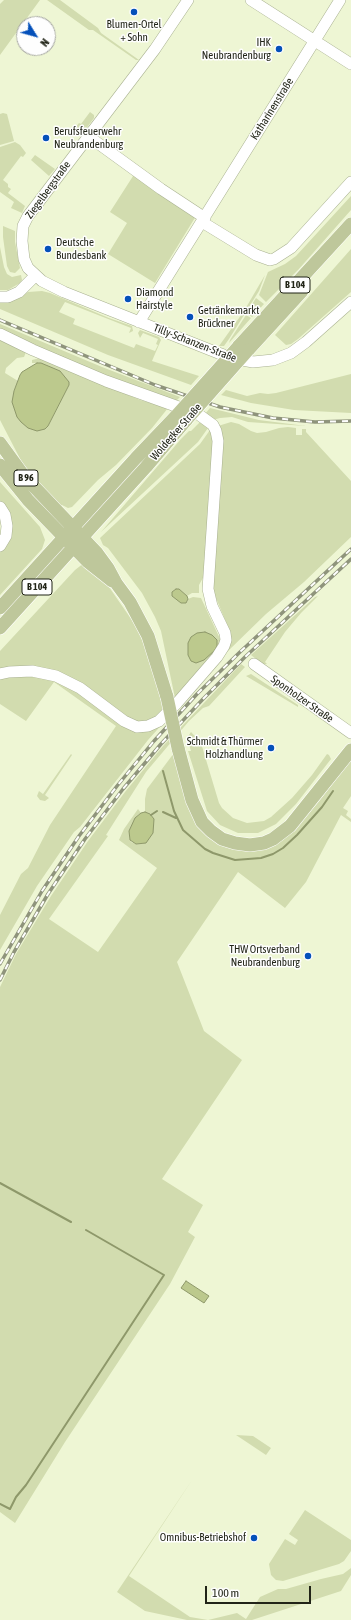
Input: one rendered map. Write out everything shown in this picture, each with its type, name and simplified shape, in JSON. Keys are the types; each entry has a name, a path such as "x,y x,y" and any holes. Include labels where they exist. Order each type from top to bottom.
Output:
{"main road":[{"name":"Woldegker Straße","path":"0,628 69,542 73,527 182,417 351,224"},
{"name":"Woldegker Straße","path":"243,349 351,236"},
{"name":"Woldegker Straße","path":"0,608 69,542 82,537 146,467 182,417"},
{"name":"B 96","path":"0,442 24,476 82,537"},
{"name":"B 96","path":"0,465 24,495 69,542"},
{"path":"82,537 97,553 108,568 116,583 130,602 148,636 167,697 178,748 192,800 202,822 210,831 222,839 235,844 250,845 264,843 274,839 290,826 351,750"},
{"path":"69,542 88,562 116,583"}],"street":[{"name":"Ziegelbergstraße","path":"140,322 64,292 35,276 28,268 23,253 22,232 25,222 33,208 155,49 188,0"},
{"path":"251,0 351,64"},
{"name":"Katharinenstraße","path":"140,322 340,0"},
{"path":"88,136 203,220 256,255 270,260 291,248 351,182"},
{"path":"0,297 8,297 19,292 35,276"},
{"name":"Tilly-Schanzen-Straße","path":"140,322 232,358 253,362 265,362 282,357 298,348 351,302"},
{"path":"0,334 33,350 106,381 198,414 213,425 218,441 208,589 212,606 225,633 226,640 217,657 165,716 156,723 143,727 132,725 124,721 90,695 64,679 46,673 32,671 0,674"},
{"path":"0,507 5,514 7,526 6,536 0,546"},
{"name":"Sponholzer Straße","path":"254,664 351,733"}],"shaded area":[{"path":"4,0 40,0 28,16 16,16 16,33 0,55 0,4"},
{"path":"47,0 60,0 98,28 101,33 139,60 136,60 93,30 89,30"},
{"path":"90,112 94,115 94,118 82,134 75,128 79,123 81,124"},
{"path":"0,114 7,114 14,141 0,145"},
{"path":"15,142 20,145 26,153 23,157 21,156 3,180 11,189 8,193 25,206 22,213 11,208 14,202 0,192 0,147"},
{"path":"35,155 55,169 49,176 31,160"},
{"path":"135,173 196,216 155,283 108,254 127,223 110,212"},
{"path":"351,196 351,210 298,270 266,302 259,295 268,272 285,264 296,256"},
{"path":"3,226 15,231 15,242 20,268 15,273 10,272 7,266"},
{"path":"0,247 7,274 12,277 21,275 22,280 20,283 8,290 0,290"},
{"path":"351,249 351,292 298,339 291,344 286,345 275,335"},
{"path":"265,275 259,291 229,339 224,346 219,346 244,311"},
{"path":"42,291 132,326 133,331 129,333 131,328 65,302 59,312 75,319 73,324 134,348 136,344 155,351 158,345 156,344 158,339 143,333 140,338 138,333 140,330 159,337 161,340 152,361 199,376 191,385 108,355 0,309 0,301 21,297 28,292"},
{"path":"256,298 264,304 252,317 247,312"},
{"path":"246,315 251,318 229,343 230,340"},
{"path":"0,324 102,367 180,397 175,402 143,392 0,331"},
{"path":"0,340 26,352 24,357 17,358 6,368 5,373 18,381 14,391 48,426 69,385 37,363 32,363 32,360 40,358 140,400 168,408 152,428 72,507 68,508 62,505 59,509 28,474 0,420"},
{"path":"37,363 41,363 60,371 69,382 69,385 48,426 45,429 37,431 28,428 21,422 17,417 12,402 14,391 20,375 22,372"},
{"path":"351,374 351,413 294,410 251,403 221,395 226,390 247,396 260,393 276,393"},
{"path":"210,408 259,420 306,426 248,422 232,417 213,420 204,415"},
{"path":"201,421 208,428 198,442 101,532 181,439"},
{"path":"231,422 239,424 257,433 288,427 296,428 296,435 302,435 302,429 306,429 306,432 351,481 351,537 304,582 266,614 228,651 148,740 80,827 74,832 37,886 0,950 0,915 21,874 28,868 50,825 116,726 54,682 26,721 0,704 0,676 10,674 56,678 142,729 226,649 229,629 213,591 218,426"},
{"path":"210,430 213,443 205,574 199,585 199,593 192,593 187,596 179,589 176,589 172,594 181,603 188,601 188,599 193,597 201,598 221,641 221,645 175,698 161,631 155,617 142,593 108,548 103,545 100,538 200,444"},
{"path":"0,482 40,527 45,540 42,549 0,595 0,552 4,545 0,503"},
{"path":"84,563 109,587 136,626 148,654 165,714 138,724 72,680 0,672 0,651 75,570"},
{"path":"179,589 187,596 188,599 186,603 181,603 172,596 172,592"},
{"path":"318,596 285,632 265,662 267,664 262,664 251,655 315,597"},
{"path":"205,632 212,635 217,640 217,646 214,651 204,660 196,663 191,661 188,655 188,643 191,637 197,633"},
{"path":"241,664 245,667 209,706 203,708 189,721 146,772 106,835 108,836 49,919 98,952 157,868 119,840 124,829 138,809 141,813 138,815 129,837 131,842 143,844 152,816 145,812 147,789 174,753 191,810 249,850 316,805 351,760 351,796 343,808 348,811 346,815 351,819 351,822 341,815 306,882 285,908 238,872 177,962 204,1031 242,1060 162,1179 203,1205 188,1232 195,1237 170,1284 65,1442 15,1523 0,1512 0,987 16,954 51,896 88,841 125,792 163,746"},
{"path":"251,674 298,705 298,707 246,676"},
{"path":"191,732 201,743 219,803 222,808 233,818 247,823 264,821 271,817 292,798 312,775 327,754 331,759 296,804 276,824 258,833 238,833 220,825 207,811 188,751 191,751 187,738"},
{"path":"71,754 72,755 45,795 49,798 45,801 40,800 37,796 39,791 43,794"},
{"path":"145,812 150,814 154,819 153,833 146,843 136,844 130,840 129,831 135,818 141,813"},
{"path":"186,1281 209,1296 204,1303 181,1288"},
{"path":"236,1435 253,1436 271,1448 266,1455"},
{"path":"192,1480 129,1576 190,1617 208,1620 187,1620 145,1611 117,1592"},
{"path":"305,1510 351,1540 351,1551 344,1561 339,1564 283,1581 276,1580 271,1575 269,1564 285,1539 295,1545 298,1540 289,1534"},
{"path":"351,1568 351,1575 341,1591 252,1620 208,1620 237,1613 246,1619 260,1597 278,1589 286,1589 343,1574"}],"waterway":[{"path":"163,771 174,811 183,830 205,849 235,860 261,858 273,854 283,848 322,807 333,791"},
{"path":"151,815 157,811"},
{"path":"163,812 176,818"},
{"path":"0,1183 71,1222"},
{"path":"0,1504 10,1509 16,1497 26,1485 164,1275 86,1230"}],"railway":[{"path":"0,320 155,385 220,407 273,418 315,422 351,421"},
{"path":"0,964 42,891 79,836 154,741 197,694 240,652 351,549"},
{"path":"0,980 14,952 48,894 85,839 123,789 161,744 203,699 245,657 351,559"}],"place":[{"name":"Blumen-Ortel + Sohn","path":"134,12"},
{"name":"IHK Neubrandenburg","path":"279,49"},
{"name":"Berufsfeuerwehr Neubrandenburg","path":"46,138"},
{"name":"Deutsche Bundesbank","path":"48,249"},
{"name":"Diamond Hairstyle","path":"128,299"},
{"name":"Getränkemarkt Brückner","path":"190,317"},
{"name":"Schmidt & Thürmer Holzhandlung","path":"271,748"},
{"name":"THW Ortsverband Neubrandenburg","path":"308,956"},
{"name":"Omnibus-Betriebshof","path":"254,1538"}]}
